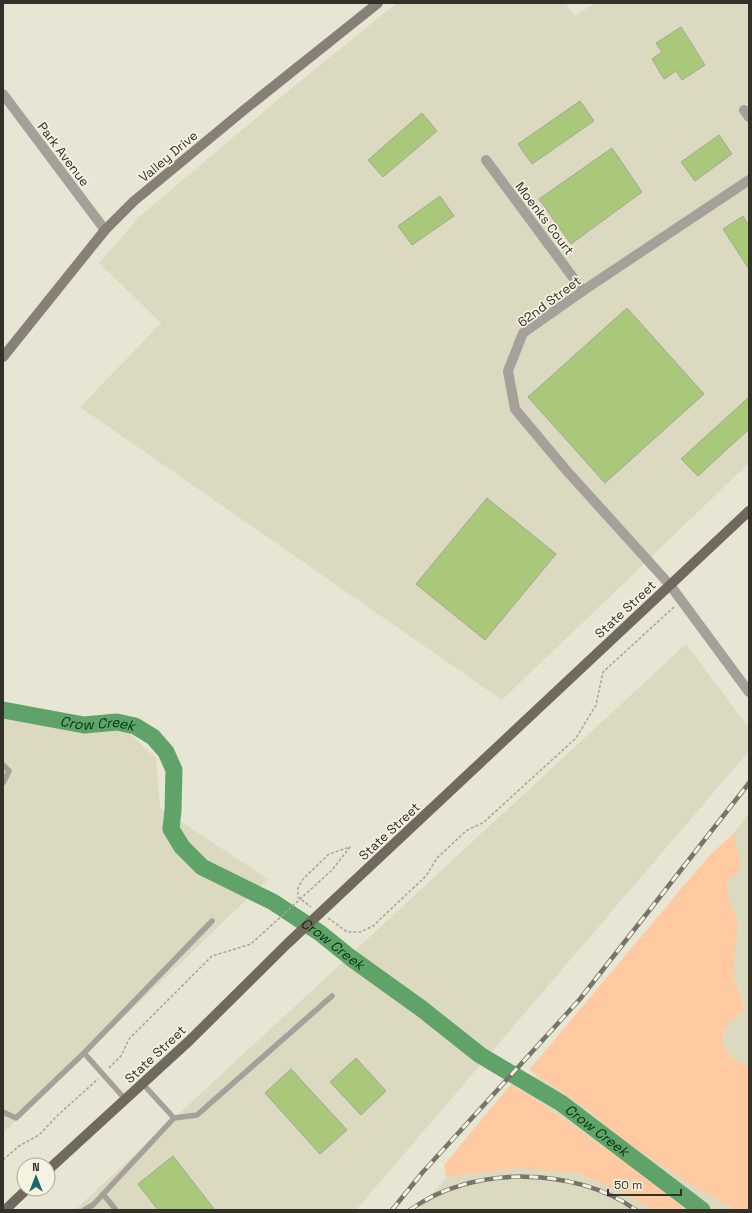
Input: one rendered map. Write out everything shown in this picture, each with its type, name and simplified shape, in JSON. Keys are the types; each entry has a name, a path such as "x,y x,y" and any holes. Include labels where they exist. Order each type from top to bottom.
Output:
{"main road":[{"name":"State Street","path":"56,1163 189,1040 287,944 749,511"},
{"path":"5,1210 19,1197"}],"street":[{"name":"Valley Drive","path":"3,357 105,230 134,201 378,3"},
{"name":"Park Avenue","path":"3,94 105,230"},
{"name":"Moenks Court","path":"486,160 583,291"},
{"name":"62nd Street","path":"749,180 523,333 508,371 515,409 566,470 670,585 749,692"}],"lane":[{"path":"3,765 9,771 3,783"},
{"path":"3,1112 16,1118 84,1053 212,920"},
{"path":"84,1210 93,1205 174,1118 197,1115 332,996"},
{"path":"84,1053 125,1099"},
{"path":"142,1083 174,1118"},
{"path":"103,1194 116,1210"},
{"path":"107,1210 110,1203"}],"path":[{"path":"322,914 347,932 360,932 373,926 426,876 437,858 466,831 484,822 576,738 596,705 603,672 681,601"},
{"path":"3,1160 19,1146 39,1134 103,1074 121,1056 129,1039 212,956 251,944 264,931 332,870 350,847 329,854 303,879 298,888 298,897 316,910"}],"shaded area":[{"path":"397,3 565,3 575,16 595,3 749,3 749,463 502,700 80,407 161,323 99,263 140,216 292,88"},
{"path":"686,644 749,728 749,751 356,1210 75,1210"},
{"path":"3,714 127,732 156,758 160,808 268,879 3,1133"},
{"path":"749,813 749,1099 700,1040 699,878"},
{"path":"734,833 741,869 727,882 728,896 738,922 733,976 745,1010 729,1022 723,1032 723,1045 731,1057 749,1067 749,1210 735,1210 678,1177 611,1132 591,1112 529,1070 708,857"},
{"path":"552,1058 749,1210 418,1210"},
{"path":"511,1084 600,1144 644,1176 686,1210 654,1210 624,1193 578,1173 518,1168 446,1177 444,1165"}],"building":[{"path":"681,27 705,65 682,80 676,71 664,79 652,59 662,52 656,43"},
{"path":"580,101 594,121 532,164 518,144"},
{"path":"422,113 437,131 383,177 368,160"},
{"path":"719,135 732,154 695,181 681,162"},
{"path":"612,148 642,192 571,244 539,199"},
{"path":"440,196 454,216 412,245 398,226"},
{"path":"743,216 749,226 749,269 723,229"},
{"path":"627,308 704,394 605,483 528,397"},
{"path":"749,397 749,429 698,476 681,459"},
{"path":"487,498 556,554 485,640 416,584"},
{"path":"356,1058 386,1091 361,1115 330,1082"},
{"path":"291,1069 347,1130 320,1154 265,1093"},
{"path":"173,1156 215,1210 158,1210 138,1184"}],"waterway":[{"name":"Crow Creek","path":"3,710 84,725 117,722 135,726 153,737 166,752 174,770 171,829 182,847 202,867 273,902 320,933 351,958 422,1009 480,1055 561,1103 702,1210"}],"railway":[{"path":"392,1210 422,1173 580,999 749,783"},
{"path":"410,1210 435,1195 462,1185 492,1179 523,1177 554,1179 584,1185 611,1196 636,1210"}]}
